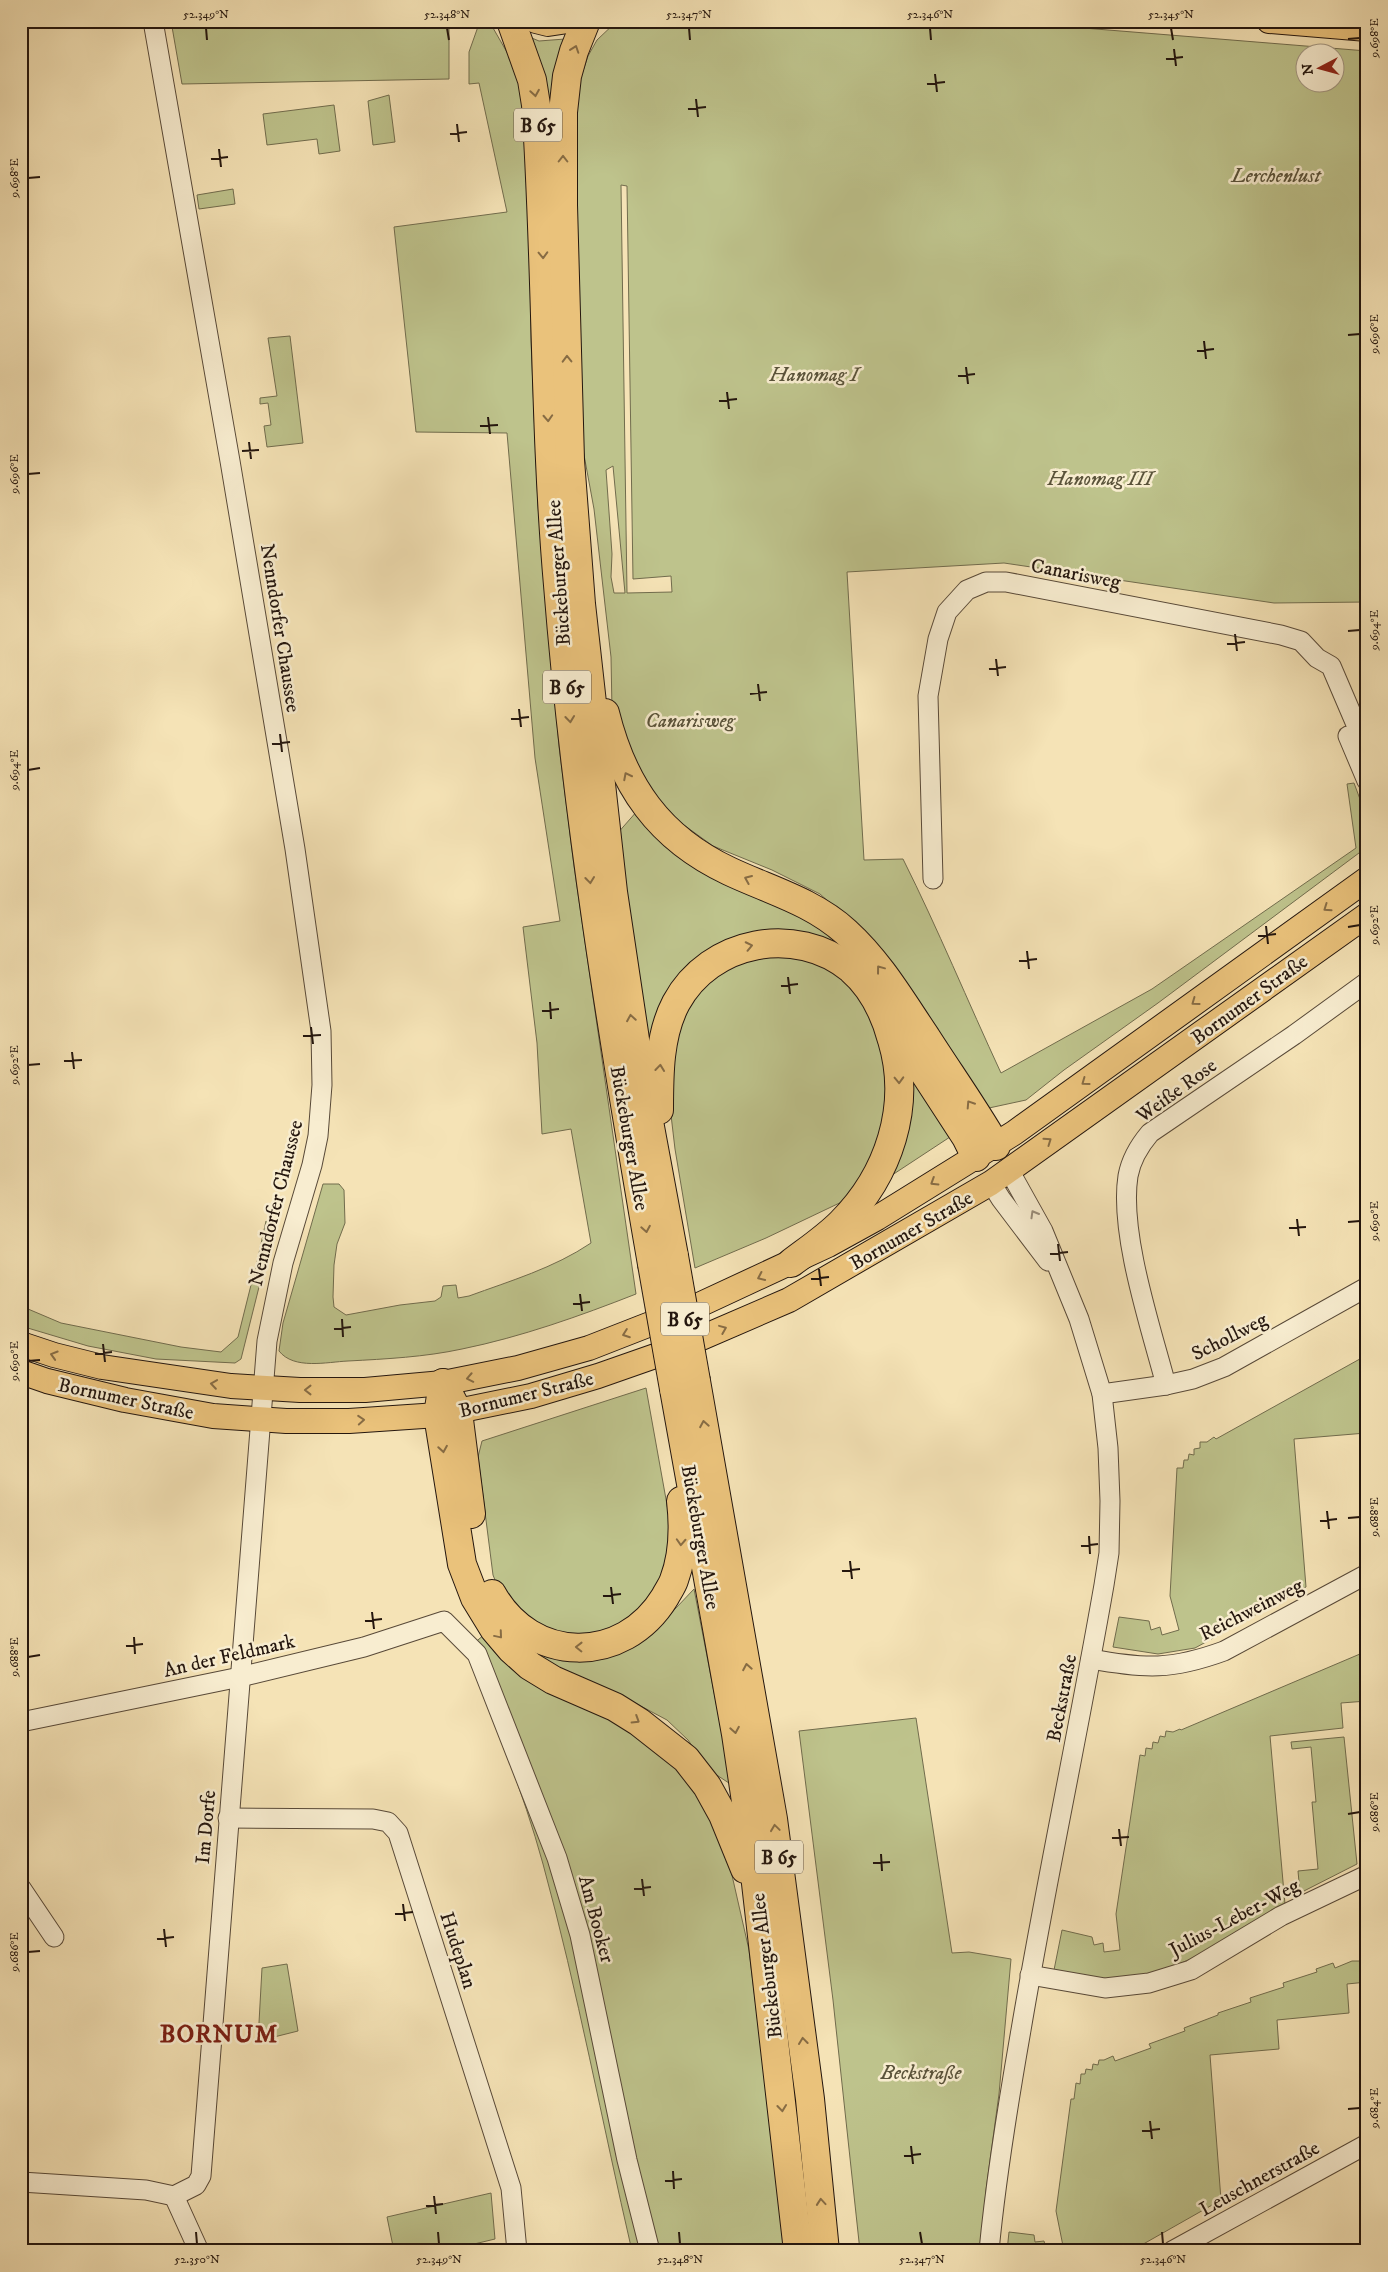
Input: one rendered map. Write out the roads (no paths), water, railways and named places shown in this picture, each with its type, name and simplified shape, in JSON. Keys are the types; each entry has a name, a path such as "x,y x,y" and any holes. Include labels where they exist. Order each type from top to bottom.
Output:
{"highway":[{"name":"Bückeburger Allee","path":"511,21 532,80 536,105 556,564 571,726 592,896 663,1260 685,1385 775,1829 810,2099 825,2251"},
{"name":"Bückeburger Allee","path":"586,21 574,51 567,76 563,133 570,460 587,669 614,902 640,1073 663,1260"},
{"path":"570,460 590,527 602,704 610,735 631,785 647,808 665,827 703,858 810,906 827,917 861,946 901,1000 986,1151"},
{"path":"663,1260 659,1073 668,1025 676,1004 688,985 703,970 740,948 762,944 785,943 802,945 830,956 851,969 871,990 966,1137 986,1151"},
{"path":"791,1263 826,1237 860,1201 875,1179 886,1157 894,1134 899,1091 897,1056 889,1028 871,990"},
{"path":"443,1383 476,1553 485,1581 495,1600 505,1615 534,1637 563,1646 596,1647 610,1644 630,1634 644,1623 659,1606 674,1581 681,1556 683,1515 675,1437 685,1385"},
{"name":"Bückeburger Allee","path":"685,1385 764,1938 798,2251"},
{"path":"448,1414 462,1564 475,1598 494,1629 511,1649 530,1666 553,1680 615,1707 639,1722 686,1759 711,1793 737,1846 743,1862 752,1911 764,1938"}],"main road":[{"path":"536,21 548,24 568,21"},
{"path":"1269,21 1367,29"},
{"name":"Bornumer Straße","path":"21,1344 54,1355 102,1367 231,1386 262,1389 365,1390 443,1383 518,1368 589,1348 672,1317 791,1263 877,1218 986,1151 1367,879"},
{"name":"Bornumer Straße","path":"21,1372 47,1381 125,1400 214,1416 260,1420 349,1421 448,1414 530,1396 598,1376 678,1348 789,1300 1000,1177 1367,915"},
{"name":"Bornumer Straße","path":"986,1151 1000,1177"}],"street":[{"name":"Nenndorfer Chaussee","path":"152,21 230,461 295,849 321,1031 322,1085 318,1136 312,1165 275,1299 267,1341 262,1389"},
{"name":"Canarisweg","path":"933,879 928,696 938,639 947,612 966,590 986,582 1006,582 1281,635 1301,641 1317,658 1331,666 1367,750"},
{"name":"Canarisweg","path":"1317,658 1367,781"},
{"name":"Weiße Rose","path":"1166,1385 1136,1269 1130,1234 1127,1201 1128,1175 1137,1148 1150,1133 1294,1035 1367,982"},
{"name":"Beckstraße","path":"989,2251 994,2192 1030,1975 1104,1586 1110,1520 1108,1448 1102,1394 1079,1319 1060,1275 1001,1199 1000,1177"},
{"name":"Schollweg","path":"1102,1394 1166,1385 1193,1379 1224,1367 1367,1287"},
{"name":"Im Dorfe","path":"174,2196 196,2184 201,2176 262,1389"},
{"name":"Reichweinweg","path":"1091,1659 1129,1666 1155,1667 1177,1666 1199,1660 1224,1651 1367,1574"},
{"name":"An der Feldmark","path":"21,1722 240,1677 364,1647 444,1621"},
{"name":"Am Booker","path":"444,1621 477,1654 557,1858 580,1935 627,2160 650,2251"},
{"name":"Hudeplan","path":"228,1818 373,1819 388,1822 398,1832 511,2188 517,2251"},
{"name":"Julius-Leber-Weg","path":"1030,1975 1105,1988 1157,1980 1191,1970 1281,1916 1367,1875"},
{"path":"21,1888 54,1938"},
{"name":"Leuschnerstraße","path":"1172,2251 1367,2144"},
{"path":"21,2182 146,2190 174,2196 199,2251"}],"district":[{"name":"BORNUM","path":"219,2033"}],"park label":[{"name":"Lerchenlust","path":"1276,175"},
{"name":"Hanomag I","path":"814,374"},
{"name":"Hanomag III","path":"1100,478"}]}
